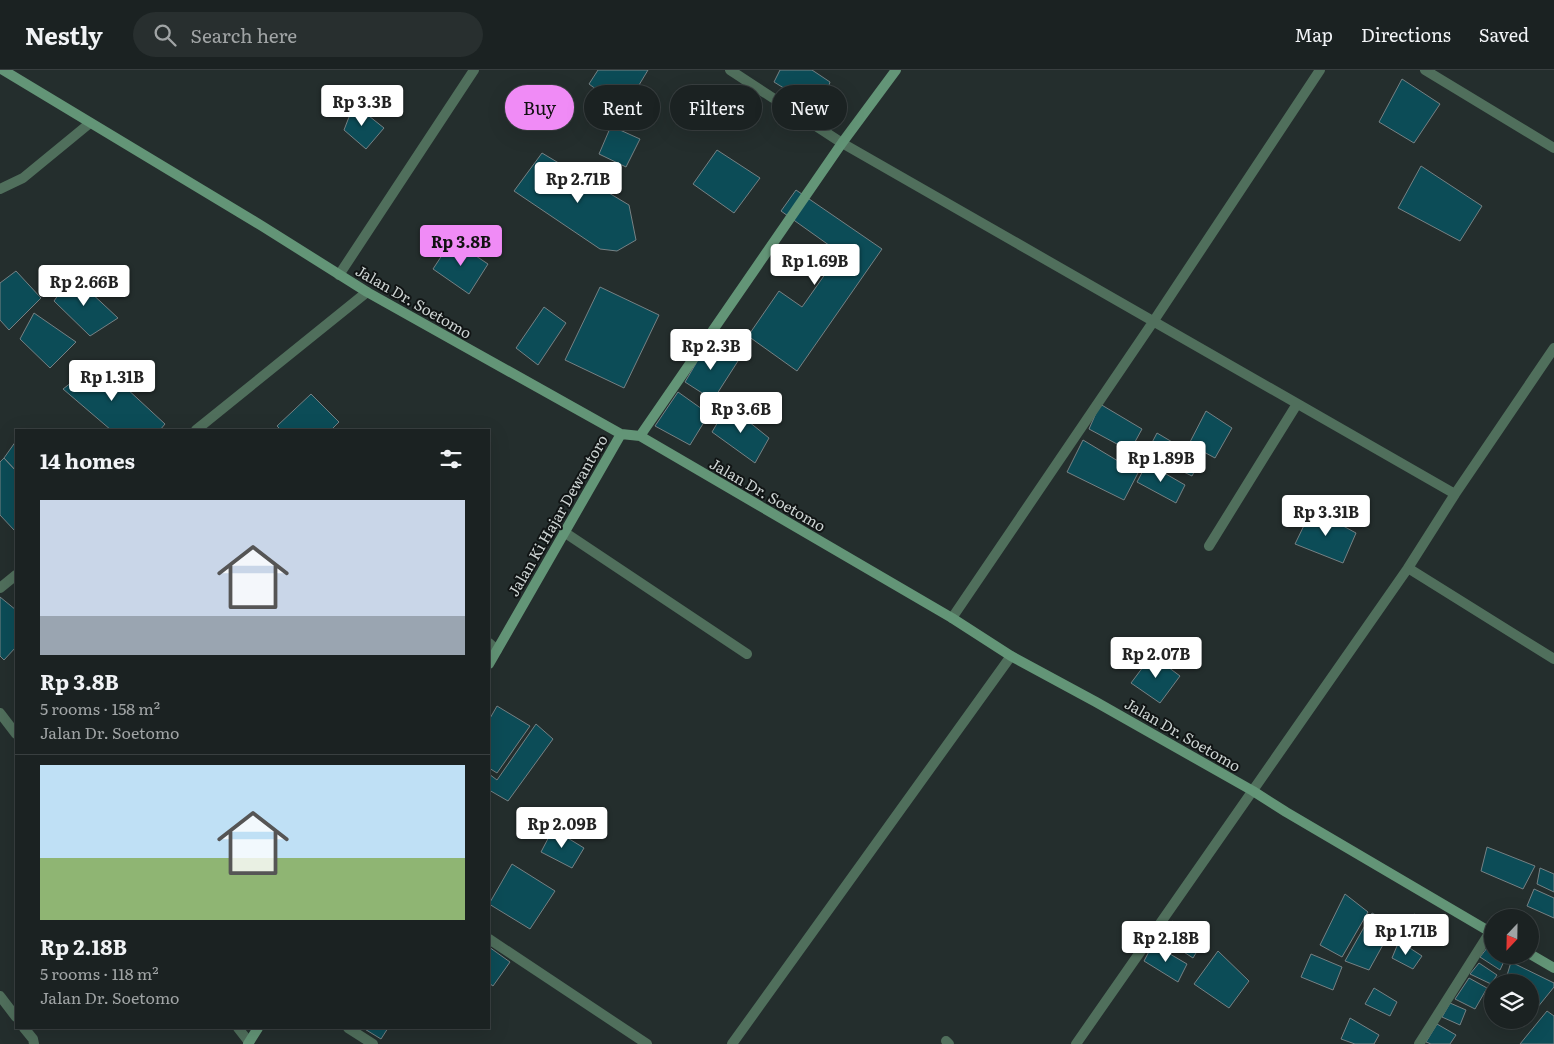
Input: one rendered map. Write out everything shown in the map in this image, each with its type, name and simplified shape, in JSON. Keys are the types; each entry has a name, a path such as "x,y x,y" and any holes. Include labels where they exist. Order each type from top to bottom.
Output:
{"street":[{"name":"Jalan Dr. Soetomo","path":"2,70 367,292 621,434 640,436 952,618 1011,656 1253,791 1484,928"},
{"path":"340,275 474,70"},
{"path":"730,70 842,143 1455,494"},
{"path":"640,436 842,143 896,70"},
{"path":"952,618 1320,70"},
{"path":"1425,70 1554,148"},
{"path":"0,190 23,178 90,123"},
{"path":"197,429 367,292"},
{"path":"1076,1044 1408,568 1455,494 1554,348"},
{"path":"1210,546 1297,404"},
{"name":"Jalan Ki Hajar Dewantoro","path":"490,660 493,646 564,532 621,434"},
{"path":"564,532 747,654"},
{"path":"1408,568 1554,659"},
{"path":"0,588 15,576"},
{"path":"732,1044 1011,656"},
{"path":"0,713 15,733"},
{"path":"490,940 647,1044"},
{"path":"1419,1044 1484,943"},
{"path":"1539,959 1554,968"},
{"path":"0,996 15,1016"},
{"path":"25,1029 33,1039 34,1044"},
{"path":"239,1029 248,1043 257,1029"},
{"path":"350,1029 373,1044"}],"building":[{"path":"598,70 648,70 639,85 589,84"},
{"path":"780,70 812,70 830,82 829,85 779,85 774,82"},
{"path":"1402,79 1440,104 1414,143 1379,122"},
{"path":"354,104 384,128 366,149 344,130"},
{"path":"609,130 620,130 640,139 626,167 599,154"},
{"path":"717,150 760,178 734,213 693,184"},
{"path":"542,153 629,205 636,240 617,251 600,249 514,191"},
{"path":"1421,166 1482,206 1460,241 1398,208"},
{"path":"796,190 882,249 797,371 748,336 779,291 802,307 840,253 781,211"},
{"path":"452,240 488,264 469,294 433,269"},
{"path":"16,271 41,298 9,330 0,320 0,283"},
{"path":"72,275 118,318 90,336 54,301"},
{"path":"600,287 659,315 624,388 565,360"},
{"path":"544,307 566,323 538,365 516,348"},
{"path":"34,313 76,342 50,368 20,339"},
{"path":"708,343 738,361 713,400 685,382"},
{"path":"98,362 165,424 161,429 110,429 63,389"},
{"path":"678,392 709,414 690,445 655,426"},
{"path":"311,394 339,422 332,429 280,429 277,426"},
{"path":"1100,404 1142,429 1130,451 1089,429"},
{"path":"728,405 769,438 755,463 712,432"},
{"path":"1206,411 1232,428 1215,458 1189,444"},
{"path":"1157,433 1201,459 1192,476 1146,454"},
{"path":"1083,440 1138,473 1124,500 1067,472"},
{"path":"15,442 15,470 4,458"},
{"path":"4,458 15,470 14,530 0,515 0,462"},
{"path":"1147,463 1185,485 1176,503 1137,482"},
{"path":"1312,509 1356,533 1343,563 1295,544"},
{"path":"0,597 15,609 15,648 4,660 0,656"},
{"path":"1152,655 1180,676 1160,703 1131,683"},
{"path":"497,706 530,726 497,773 490,769 490,718"},
{"path":"536,724 553,739 508,801 490,791 490,775 497,780"},
{"path":"553,829 584,848 572,868 541,852"},
{"path":"1487,847 1535,866 1523,889 1481,871"},
{"path":"512,864 555,891 530,929 490,905"},
{"path":"1540,868 1554,874 1554,892 1537,884"},
{"path":"1534,889 1554,898 1554,918 1539,911 1539,909 1527,906"},
{"path":"1345,894 1368,912 1342,957 1320,945"},
{"path":"1372,913 1394,925 1369,970 1345,961"},
{"path":"1414,914 1430,922 1426,940 1406,929"},
{"path":"1172,921 1202,943 1193,958 1162,938"},
{"path":"1399,941 1422,956 1413,969 1392,958"},
{"path":"1153,944 1187,964 1178,982 1144,961"},
{"path":"490,948 510,962 493,986 490,984"},
{"path":"1218,951 1249,981 1229,1008 1194,984"},
{"path":"1311,954 1342,967 1333,990 1301,977"},
{"path":"1479,963 1496,974 1484,974 1484,981 1470,974"},
{"path":"1491,964 1503,964 1500,970"},
{"path":"1510,964 1515,964 1536,974 1507,974"},
{"path":"1539,976 1554,983 1554,987 1539,1006"},
{"path":"1469,978 1484,986 1484,993 1475,1009 1455,999"},
{"path":"1374,988 1397,1002 1390,1016 1365,1004"},
{"path":"1450,1003 1466,1010 1460,1025 1442,1017"},
{"path":"1547,1011 1554,1016 1554,1044 1520,1044 1532,1029 1539,1029 1539,1021"},
{"path":"1350,1018 1379,1035 1374,1044 1355,1044 1341,1039"},
{"path":"1437,1024 1456,1035 1450,1044 1431,1044 1426,1042"},
{"path":"365,1029 387,1029 381,1039"}]}
